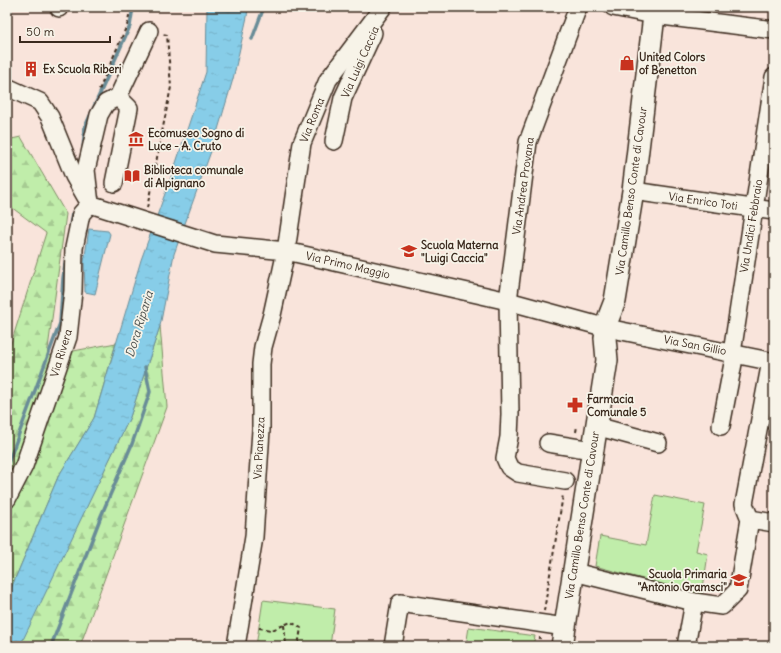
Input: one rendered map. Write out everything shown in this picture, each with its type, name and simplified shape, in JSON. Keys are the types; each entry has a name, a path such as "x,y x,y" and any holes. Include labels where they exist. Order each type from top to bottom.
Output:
{"main road":[{"name":"Via Camillo Benso Conte di Cavour","path":"564,636 606,360 615,340 612,329 618,321 615,301 633,191 647,81 659,11"}],"street":[{"name":"Via Luigi Caccia","path":"334,141 343,98 384,7"},
{"name":"Via Roma","path":"286,251 302,143 328,80 384,7"},
{"name":"Via Andrea Provana","path":"565,481 518,473 508,467 505,458 509,436 510,414 508,302 528,142 578,7"},
{"path":"613,7 659,11 774,30"},
{"path":"95,206 86,170 99,115 106,103 118,97 149,31"},
{"name":"Via Undici Febbraio","path":"721,426 774,77"},
{"path":"7,87 40,102 50,117 74,176 95,206"},
{"path":"114,183 129,108 118,97"},
{"name":"Via Enrico Toti","path":"633,191 774,211"},
{"name":"Via Primo Maggio","path":"95,206 215,244 286,251 508,302 612,329"},
{"name":"Via Rivera","path":"7,498 24,466 68,337 73,291 74,248 80,214 95,206"},
{"name":"Via Pianezza","path":"236,646 254,537 261,430 260,364 262,347 273,309 286,251"},
{"name":"Via San Gillio","path":"612,329 772,362"},
{"path":"574,572 694,602 722,606 738,590 750,519 744,504 772,362"},
{"path":"596,426 658,443"},
{"path":"548,443 592,450"},
{"path":"750,519 774,523"},
{"path":"686,646 694,602"},
{"path":"393,646 400,603 542,624 564,636"}],"path":[{"path":"146,213 171,87 167,35 149,31"},
{"path":"539,646 565,481"},
{"path":"259,628 272,630 291,622 301,628 298,646"},
{"path":"284,625 286,646"}],"green space":[{"path":"21,137 66,214 47,356 116,343 94,418 58,477 7,598 7,356 46,233 7,204 7,140"},
{"path":"160,326 167,407 80,646 19,646 130,417"},
{"path":"655,495 705,505 696,551 708,554 702,595 595,566 600,536 646,545"},
{"path":"263,600 335,609 330,646 256,646"},
{"path":"469,627 535,636 533,646 466,646"}],"water":[{"name":"Dora Riparia","path":"207,7 248,7 247,17 233,79 214,143 174,254 160,326 130,417 20,646 7,646 7,598 58,477 94,418 141,260 175,166 206,72"},
{"path":"89,229 108,231 110,234 95,294 85,292 84,262"}],"waterway":[{"path":"83,148 85,127 130,26 133,7"},
{"path":"252,39 264,7"},
{"path":"70,225 72,214"},
{"path":"7,466 60,323 66,257"},
{"path":"51,646 101,516 132,444 150,392 145,367"}],"place":[{"name":"United Colors of Benetton","path":"627,63"},
{"name":"Ex Scuola Riberi","path":"31,69"},
{"name":"Ecomuseo Sogno di Luce - A. Cruto","path":"136,139"},
{"name":"Biblioteca comunale di Alpignano","path":"132,176"},
{"name":"Scuola Materna \"Luigi Caccia\"","path":"409,251"},
{"name":"Farmacia Comunale 5","path":"575,405"},
{"name":"Scuola Primaria \"Antonio Gramsci\"","path":"739,580"}]}
